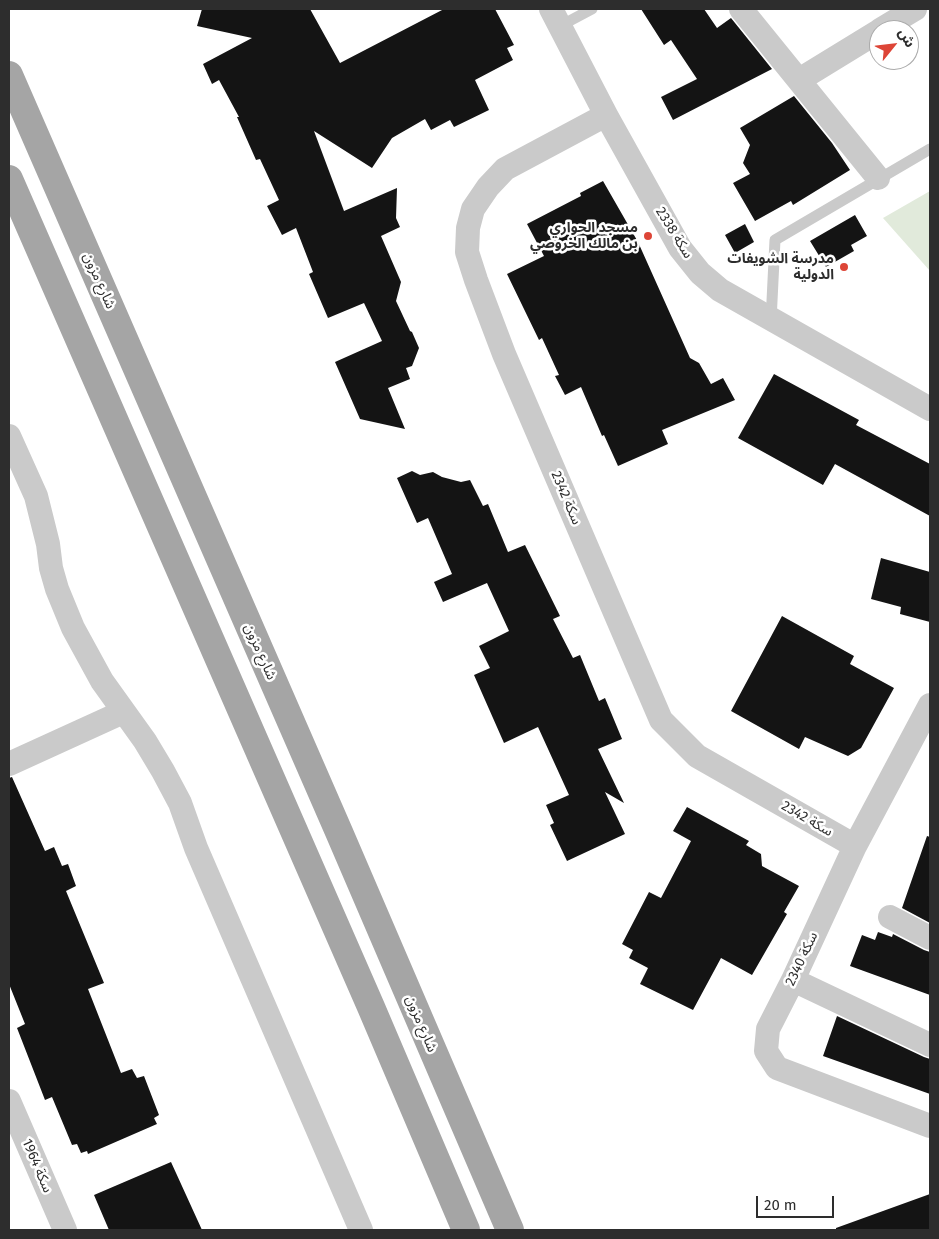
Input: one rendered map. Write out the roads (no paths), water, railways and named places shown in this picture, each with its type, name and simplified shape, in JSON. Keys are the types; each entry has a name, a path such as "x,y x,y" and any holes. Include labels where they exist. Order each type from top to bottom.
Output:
{"main road":[{"name":"شارع مزون","path":"9,75 510,1230"},
{"path":"9,179 371,1007 466,1230"}],"street":[{"path":"741,9 878,178"},
{"path":"896,20 915,9"},
{"name":"سكة 2338","path":"556,17 606,115 680,248 700,273 720,290 772,321 930,409"},
{"path":"798,80 869,36"},
{"name":"سكة 2342","path":"606,115 505,169 488,187 473,210 468,228 467,252 476,280 504,354 661,720 697,756 855,846"},
{"path":"9,436 36,496 48,544 51,568 65,609 83,647 123,712 145,741 180,803 200,857 361,1230"},
{"name":"سكة 2340","path":"930,705 855,846 793,980 768,1029 766,1051 777,1068 930,1126"},
{"path":"9,764 123,712"},
{"path":"890,917 930,938"},
{"path":"793,980 930,1046"},
{"name":"سكة 1964","path":"9,1101 65,1230"}],"lane":[{"path":"556,17 592,9"},
{"path":"772,321 775,240 930,149"}],"place":[{"name":"مسجد الحواري بن مالك الخروصي","path":"648,236"},
{"name":"مدرسة الشويفات الدولية","path":"844,267"}]}
